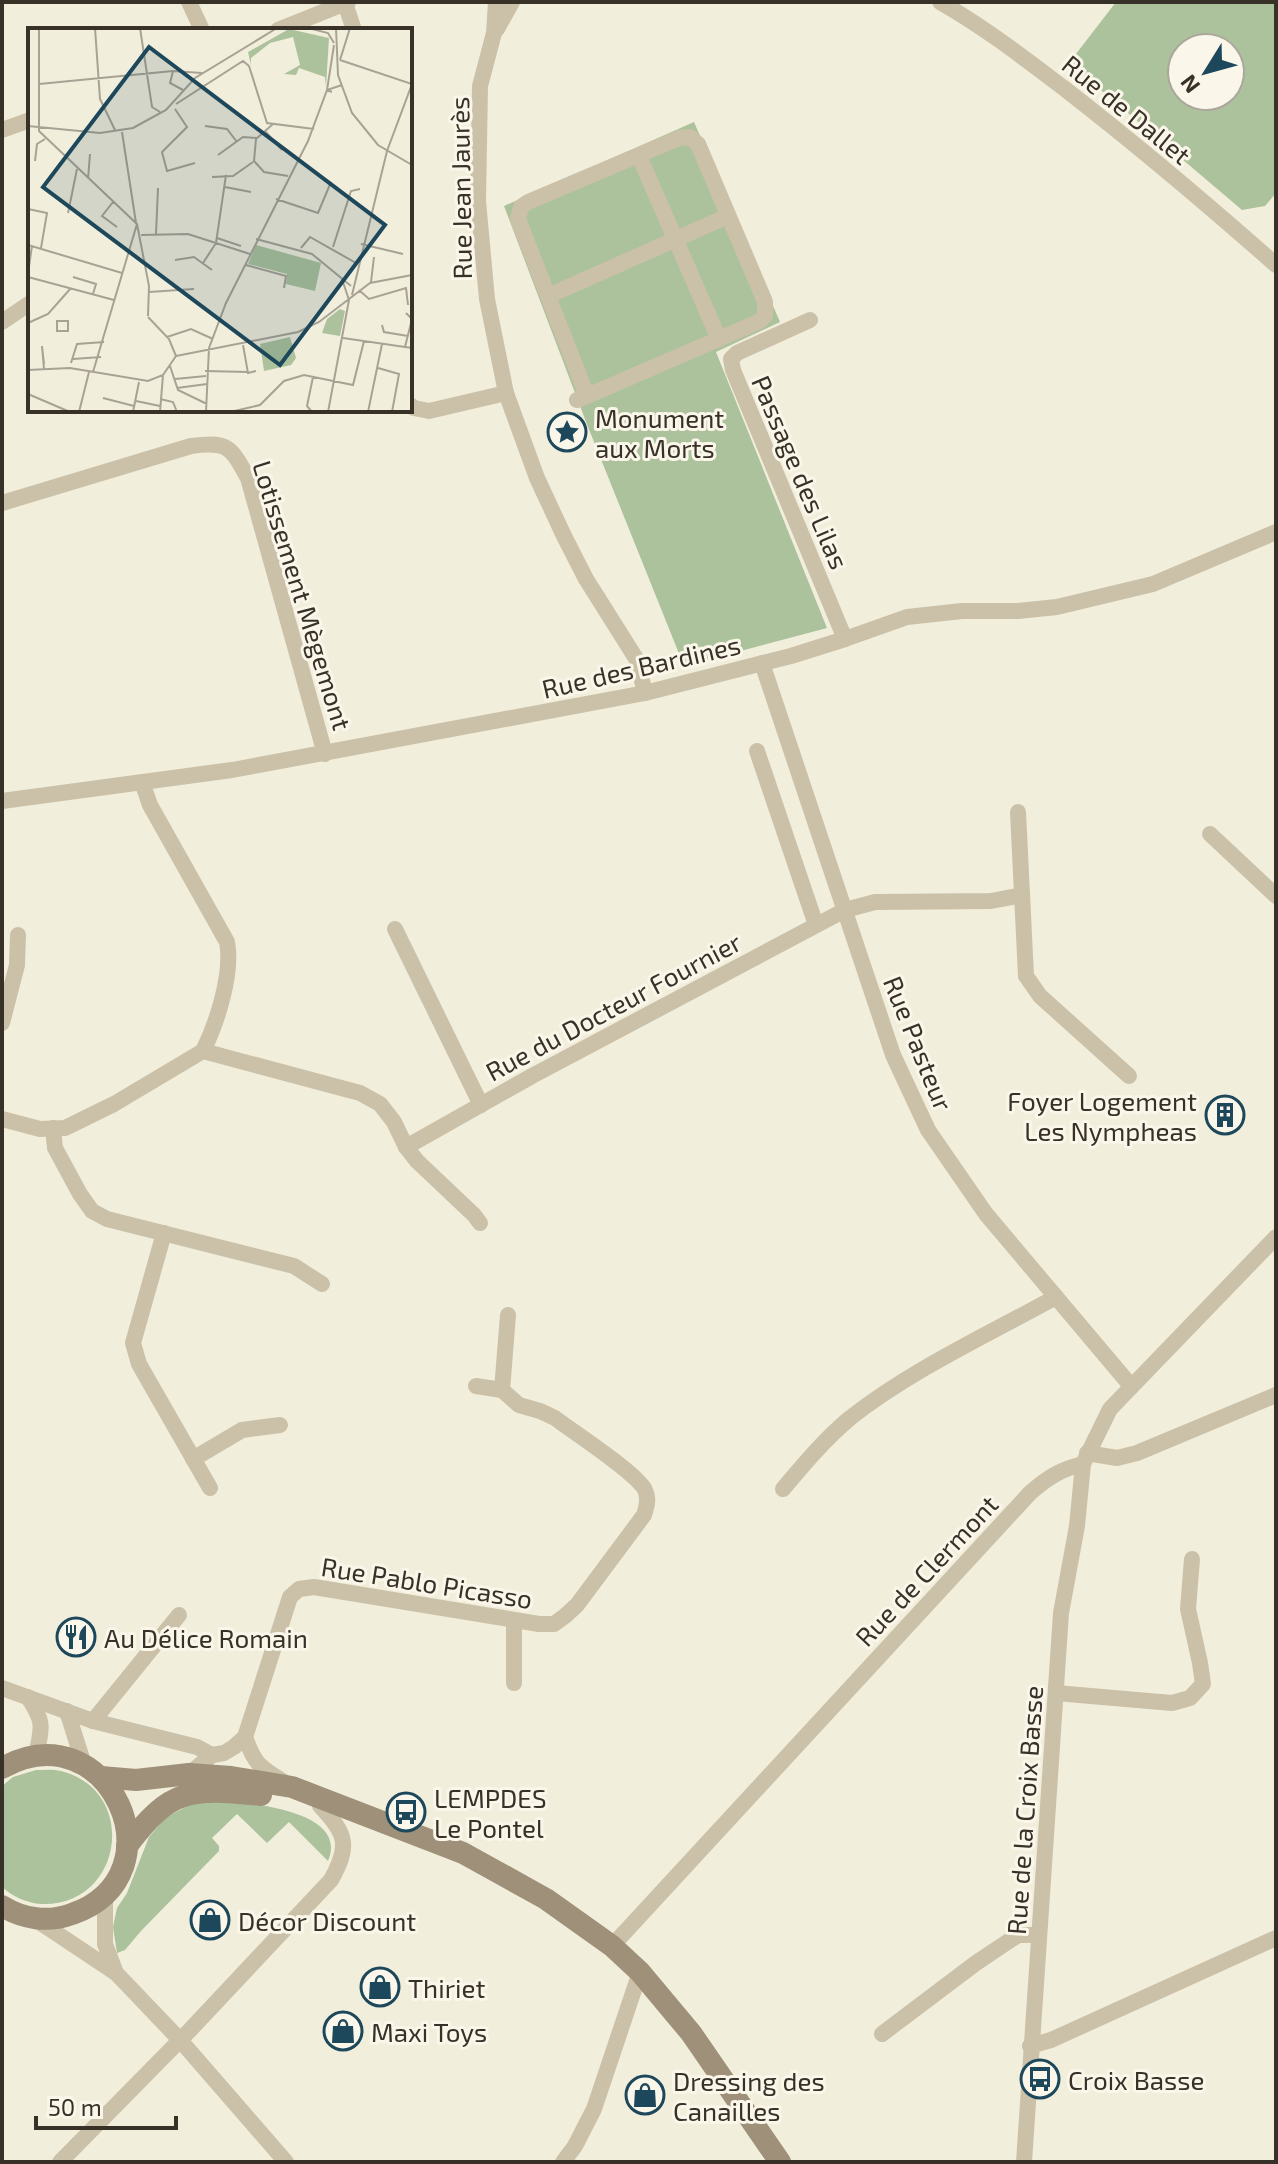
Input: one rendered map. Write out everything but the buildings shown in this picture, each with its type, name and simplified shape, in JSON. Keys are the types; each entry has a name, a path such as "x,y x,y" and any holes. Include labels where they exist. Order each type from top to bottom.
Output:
{"main road":[{"path":"6,1763 36,1756 61,1757 93,1771 136,1780 189,1774 269,1781 463,1853 546,1899 612,1946 640,1972 674,2011 780,2162"},
{"path":"2,1906 13,1913 35,1919 61,1918 85,1910 105,1895 116,1880 124,1864 127,1827 113,1791 93,1771"},
{"path":"127,1846 159,1809 178,1797 201,1791 268,1796 364,1816"},
{"path":"716,2068 765,2162"}],"street":[{"path":"189,2 201,28"},
{"name":"Rue Jean Jaurès","path":"496,2 494,33 480,86 478,201 487,299 506,393 537,478 558,524 586,579 637,660 645,693"},
{"name":"Rue Jean Jaurès","path":"494,33 512,2"},
{"name":"Rue de Dallet","path":"940,2 1004,43 1085,104 1276,265"},
{"path":"283,28 346,3 353,28"},
{"path":"2,130 28,121"},
{"path":"690,137 698,144 728,216 765,302 765,316 758,322 582,398 518,219 521,207 679,138 690,137"},
{"path":"639,156 719,339"},
{"path":"548,296 728,216"},
{"path":"2,322 28,304"},
{"name":"Passage des Lilas","path":"810,320 737,353 731,359 845,639"},
{"path":"412,406 429,411 506,393"},
{"name":"Lotissement Mègemont","path":"2,503 191,446 224,446 236,456 248,478 325,754"},
{"name":"Rue des Bardines","path":"2,801 232,770 645,693 845,639 907,617 1057,607 1153,584 1276,532"},
{"name":"Rue Pasteur","path":"762,663 893,1055 928,1130 986,1214 1131,1386"},
{"path":"757,751 816,925"},
{"path":"2,1119 40,1129 65,1128 203,1051 211,1036 228,972 230,956 227,942 150,805 142,782"},
{"path":"1018,812 1026,976 1040,996 1129,1076"},
{"path":"1210,834 1276,896"},
{"name":"Rue du Docteur Fournier","path":"406,1147 845,910 875,902 991,901 1022,895"},
{"path":"395,929 481,1105"},
{"path":"2,1023 17,965 18,935"},
{"path":"203,1051 360,1093 380,1104 417,1161 480,1223"},
{"path":"53,1128 55,1148 92,1211 107,1219 294,1266 322,1284"},
{"path":"164,1233 133,1343 139,1364 210,1488"},
{"path":"1276,1237 1110,1409 1085,1458 1117,1458 1137,1453 1276,1395"},
{"path":"783,1489 813,1453 850,1418 912,1376 1056,1297"},
{"path":"502,1390 508,1315"},
{"name":"Rue Pablo Picasso","path":"245,1737 290,1597 299,1589 314,1587 514,1621 554,1624 577,1605 644,1515 648,1504 646,1491 636,1478 555,1418 519,1405 502,1390 476,1386"},
{"path":"193,1459 242,1430 280,1425"},
{"name":"Rue de la Croix Basse","path":"1024,2162 1061,1613 1077,1526 1085,1458"},
{"name":"Rue de Clermont","path":"612,1946 1030,1493 1048,1477 1085,1458"},
{"path":"1056,1693 1172,1703 1190,1698 1203,1684 1188,1609 1192,1559"},
{"path":"93,1721 179,1615"},
{"path":"514,1621 514,1683"},
{"path":"2,1688 93,1721 197,1747 212,1755"},
{"path":"28,1697 41,1718 36,1756"},
{"path":"67,1711 93,1771"},
{"path":"189,1774 212,1755 224,1753 245,1737 259,1766 292,1787"},
{"path":"60,2162 331,1880 342,1861 345,1844 335,1822 320,1806"},
{"path":"105,1895 105,1944 116,1973"},
{"path":"35,1919 116,1973 180,2040 286,2162"},
{"path":"882,2034 1018,1935 1039,1935"},
{"path":"1030,2046 1051,2040 1276,1938"},
{"path":"563,2162 594,2109 640,1972"}],"green space":[{"path":"1116,2 1276,2 1276,193 1265,206 1242,210 1069,63"},
{"path":"694,122 780,322 716,352 827,628 684,666 504,206"},
{"path":"36,1770 61,1771 86,1783 103,1801 111,1823 111,1846 104,1869 90,1887 69,1900 41,1904 20,1899 2,1887 2,1786 13,1777"},
{"path":"214,1799 270,1807 310,1820 324,1830 331,1844 328,1861 289,1822 267,1843 237,1814 212,1838 219,1851 125,1950 117,1953 113,1927 117,1908 127,1893 149,1837 165,1818 189,1805"}],"place":[{"name":"Monument aux Morts","path":"567,432"},
{"name":"Foyer Logement Les Nympheas","path":"1225,1115"},
{"name":"Au Délice Romain","path":"76,1637"},
{"name":"LEMPDES Le Pontel","path":"406,1812"},
{"name":"Décor Discount","path":"210,1920"},
{"name":"Thiriet","path":"380,1987"},
{"name":"Maxi Toys","path":"343,2031"},
{"name":"Croix Basse","path":"1040,2079"},
{"name":"Dressing des Canailles","path":"645,2095"}]}
